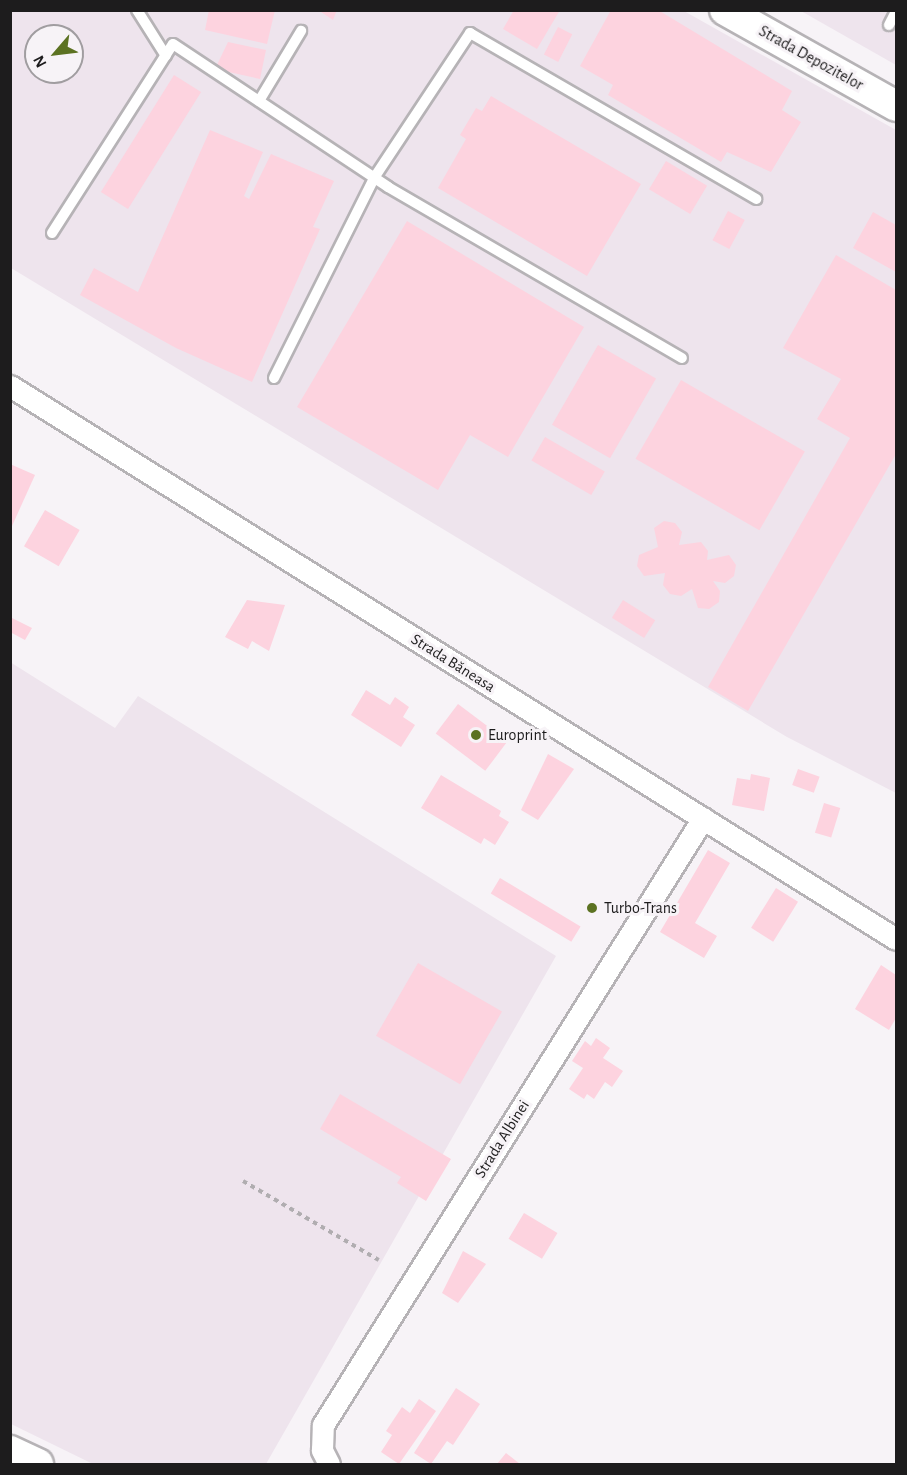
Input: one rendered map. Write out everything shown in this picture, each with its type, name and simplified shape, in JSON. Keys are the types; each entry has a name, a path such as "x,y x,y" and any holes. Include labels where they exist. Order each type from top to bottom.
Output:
{"street":[{"name":"Strada Depozitelor","path":"725,10 897,106"},
{"name":"Strada Băneasa","path":"10,386 897,939"},
{"name":"Strada Albinei","path":"329,1464 322,1450 323,1425 703,818"},
{"path":"10,1451 38,1464"}],"lane":[{"path":"137,10 166,56"},
{"path":"889,25 897,11"},
{"path":"259,101 301,31"},
{"path":"274,378 374,178 470,33 756,199"},
{"path":"52,233 173,44 374,178 682,358"}],"path":[{"path":"243,1181 379,1260"}],"shaded area":[{"path":"11,11 684,11 896,130 896,793 787,737 11,268"},
{"path":"801,11 896,11 896,65"},
{"path":"10,662 115,728 138,696 556,956 266,1464 93,1464 11,1424"}],"building":[{"path":"209,10 275,10 267,44 205,30"},
{"path":"318,10 337,10 333,20"},
{"path":"514,10 560,10 537,49 503,29"},
{"path":"611,10 658,10 792,91 782,110 801,122 771,172 727,152 721,162 608,95 613,85 580,66"},
{"path":"558,27 572,34 558,62 544,55"},
{"path":"228,42 266,50 260,79 215,69"},
{"path":"174,75 201,92 128,209 101,192"},
{"path":"491,96 641,184 587,276 438,188 466,139 460,135 476,108 482,111"},
{"path":"210,130 263,152 244,196 249,199 271,154 334,181 313,227 320,229 252,382 176,348 80,295 94,268 138,292"},
{"path":"666,161 707,186 690,214 649,189"},
{"path":"728,211 745,220 729,249 713,240"},
{"path":"873,212 896,225 896,272 853,248"},
{"path":"407,221 584,327 508,457 470,435 438,490 297,407"},
{"path":"836,255 896,290 896,454 748,711 708,687 850,438 817,419 841,379 783,348"},
{"path":"598,345 656,378 610,458 552,425"},
{"path":"681,380 805,452 759,530 636,459"},
{"path":"545,437 605,472 591,495 532,460"},
{"path":"10,464 35,475 12,526 10,526"},
{"path":"45,510 80,530 59,566 24,546"},
{"path":"664,521 675,523 682,532 679,545 701,542 708,551 707,560 729,555 736,565 734,576 725,583 713,581 720,591 719,602 709,609 698,608 692,589 681,596 670,594 663,585 665,573 644,576 637,566 639,555 658,547 654,528"},
{"path":"247,600 285,605 269,651 252,641 248,649 225,637"},
{"path":"623,600 655,620 644,638 612,618"},
{"path":"10,617 32,628 25,640 10,632"},
{"path":"366,690 390,705 395,697 409,707 403,717 415,725 401,747 351,715"},
{"path":"458,704 508,741 485,771 436,734"},
{"path":"548,754 574,769 538,820 521,810"},
{"path":"798,769 820,777 814,793 792,785"},
{"path":"751,774 770,778 764,811 732,805 737,778 750,780"},
{"path":"441,775 501,811 499,816 509,822 495,845 484,838 481,844 421,808"},
{"path":"824,803 840,808 831,838 815,833"},
{"path":"708,850 730,863 695,923 717,936 704,958 660,932"},
{"path":"500,878 581,926 571,942 491,893"},
{"path":"776,888 798,902 773,942 751,928"},
{"path":"418,963 502,1012 460,1084 376,1036"},
{"path":"881,965 896,975 896,1018 889,1030 855,1009"},
{"path":"596,1038 610,1048 603,1058 623,1071 612,1087 605,1082 594,1099 587,1094 584,1099 569,1089 583,1068 572,1061 585,1041 591,1046"},
{"path":"340,1094 451,1159 426,1201 397,1183 401,1177 320,1129"},
{"path":"524,1213 557,1233 542,1259 509,1239"},
{"path":"463,1251 486,1264 458,1303 442,1293"},
{"path":"456,1388 480,1404 453,1445 447,1441 431,1464 414,1453"},
{"path":"419,1399 436,1411 399,1464 381,1452 392,1435 386,1431 402,1407 410,1413"},
{"path":"506,1453 520,1464 497,1464"}],"place":[{"name":"Europrint","path":"476,735"},
{"name":"Turbo-Trans","path":"592,908"}]}
